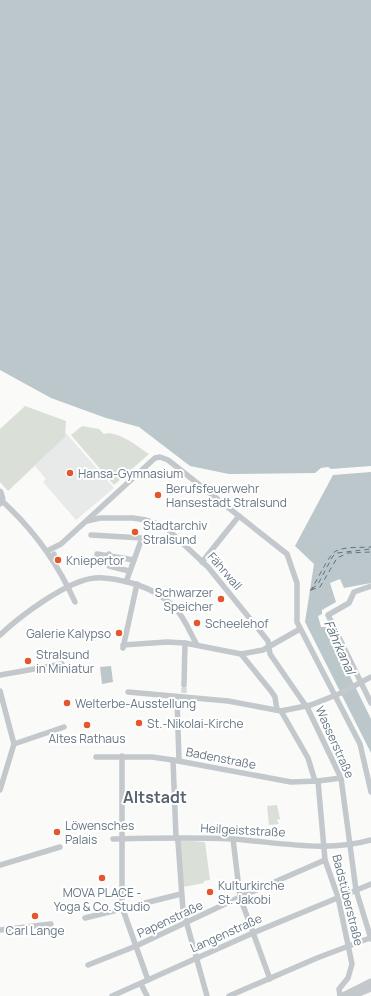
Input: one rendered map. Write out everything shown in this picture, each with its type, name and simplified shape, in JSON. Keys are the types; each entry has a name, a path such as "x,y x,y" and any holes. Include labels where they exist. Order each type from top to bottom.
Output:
{"street":[{"name":"Fährwall","path":"47,551 56,547 155,458 162,457 168,460 239,516"},
{"path":"0,492 2,496 1,502 28,528 47,551 68,586 75,602"},
{"path":"102,505 100,512 104,518"},
{"path":"202,562 239,516 281,548 289,557 297,583 296,615 300,629 360,744 371,792"},
{"name":"Fährwall","path":"82,524 93,519 139,518 158,523 172,532 202,562 257,625 268,641 268,647"},
{"path":"91,535 142,538 126,582"},
{"path":"97,554 109,554 134,560"},
{"path":"109,554 109,566 129,571"},
{"path":"58,565 61,575"},
{"path":"0,635 31,611 68,586 74,583 96,578 108,578 137,584 153,590 175,608 197,644"},
{"path":"137,584 123,646 167,642 185,643 197,644 241,654 260,651 300,629"},
{"path":"371,586 354,592 349,602 328,615 371,703"},
{"path":"184,685 185,643"},
{"name":"Wasserstraße","path":"268,647 270,654 306,706 341,778 356,890 369,928 371,939"},
{"name":"Badstüberstraße","path":"241,654 272,691 279,711 308,758 317,781 325,846 325,860 338,897 352,964 348,978 339,989 341,996"},
{"path":"0,675 62,664"},
{"path":"128,692 177,697 184,695 228,701 279,711 306,706 341,693 371,678"},
{"path":"0,691 14,744 0,790"},
{"path":"177,697 176,838 179,850 186,924 207,996"},
{"path":"14,744 64,727"},
{"path":"122,756 121,889 123,909 148,980"},
{"name":"Badenstraße","path":"96,757 122,756 176,760 291,782 341,778"},
{"name":"Heilgeiststraße","path":"113,839 233,839 325,846 351,845 371,840"},
{"path":"233,839 240,897 270,979"},
{"path":"0,865 60,847"},
{"name":"Papenstraße","path":"88,965 186,924 240,897 325,860"},
{"name":"Langenstraße","path":"112,996 253,933 371,884"},
{"path":"85,918 182,894"},
{"path":"0,930 51,924"},
{"path":"230,996 349,946 371,939"},
{"path":"341,996 371,982"},
{"path":"141,984 147,996"},
{"path":"352,996 371,988"},
{"path":"246,989 248,996"}],"shaded area":[{"path":"0,0 371,0 371,466 331,469 328,467 321,468 315,473 229,474 190,466 139,427 106,418 51,398 0,370"},
{"path":"25,406 66,421 65,437 8,491 0,482 0,429"},
{"path":"82,426 99,429 104,434 109,433 121,436 149,454 114,485 71,435"},
{"name":"Hansa-Gymnasium","path":"65,432 114,488 76,520 43,482 46,479 35,466 64,437"},
{"path":"371,472 371,583 344,588 340,579 330,583 336,602 322,610 322,614 318,616 321,627 326,627 371,719 371,753 305,622 314,564 295,546 333,475"},
{"path":"111,666 113,682 102,684 100,667"},
{"path":"277,805 280,819 277,820 279,824 269,825 267,806"},
{"path":"180,840 205,842 210,880 204,881 204,883 183,887"}],"ferry route":[{"path":"310,591 333,553 340,549 371,547"},
{"path":"312,589 318,584 333,556 337,553 371,549"},
{"path":"311,590 320,587 337,558 348,553 371,552"}],"tunnel":[{"path":"184,685 184,693"}],"place":[{"name":"Hansa-Gymnasium","path":"70,473"},
{"name":"Berufsfeuerwehr Hansestadt Stralsund","path":"158,495"},
{"name":"Stadtarchiv Stralsund","path":"135,532"},
{"name":"Kniepertor","path":"58,560"},
{"name":"Schwarzer Speicher","path":"221,599"},
{"name":"Scheelehof","path":"197,623"},
{"name":"Galerie Kalypso","path":"119,633"},
{"name":"Stralsund in Miniatur","path":"28,661"},
{"name":"Welterbe-Ausstellung","path":"67,703"},
{"name":"St.-Nikolai-Kirche","path":"139,723"},
{"name":"Altes Rathaus","path":"87,725"},
{"name":"Löwensches Palais","path":"57,832"},
{"name":"MOVA PLACE - Yoga & Co. Studio","path":"102,878"},
{"name":"Kulturkirche St. Jakobi","path":"210,892"},
{"name":"Carl Lange","path":"35,916"}],"district":[{"name":"Altstadt","path":"155,797"}],"water label":[{"name":"Fährkanal","path":"340,647"}]}
